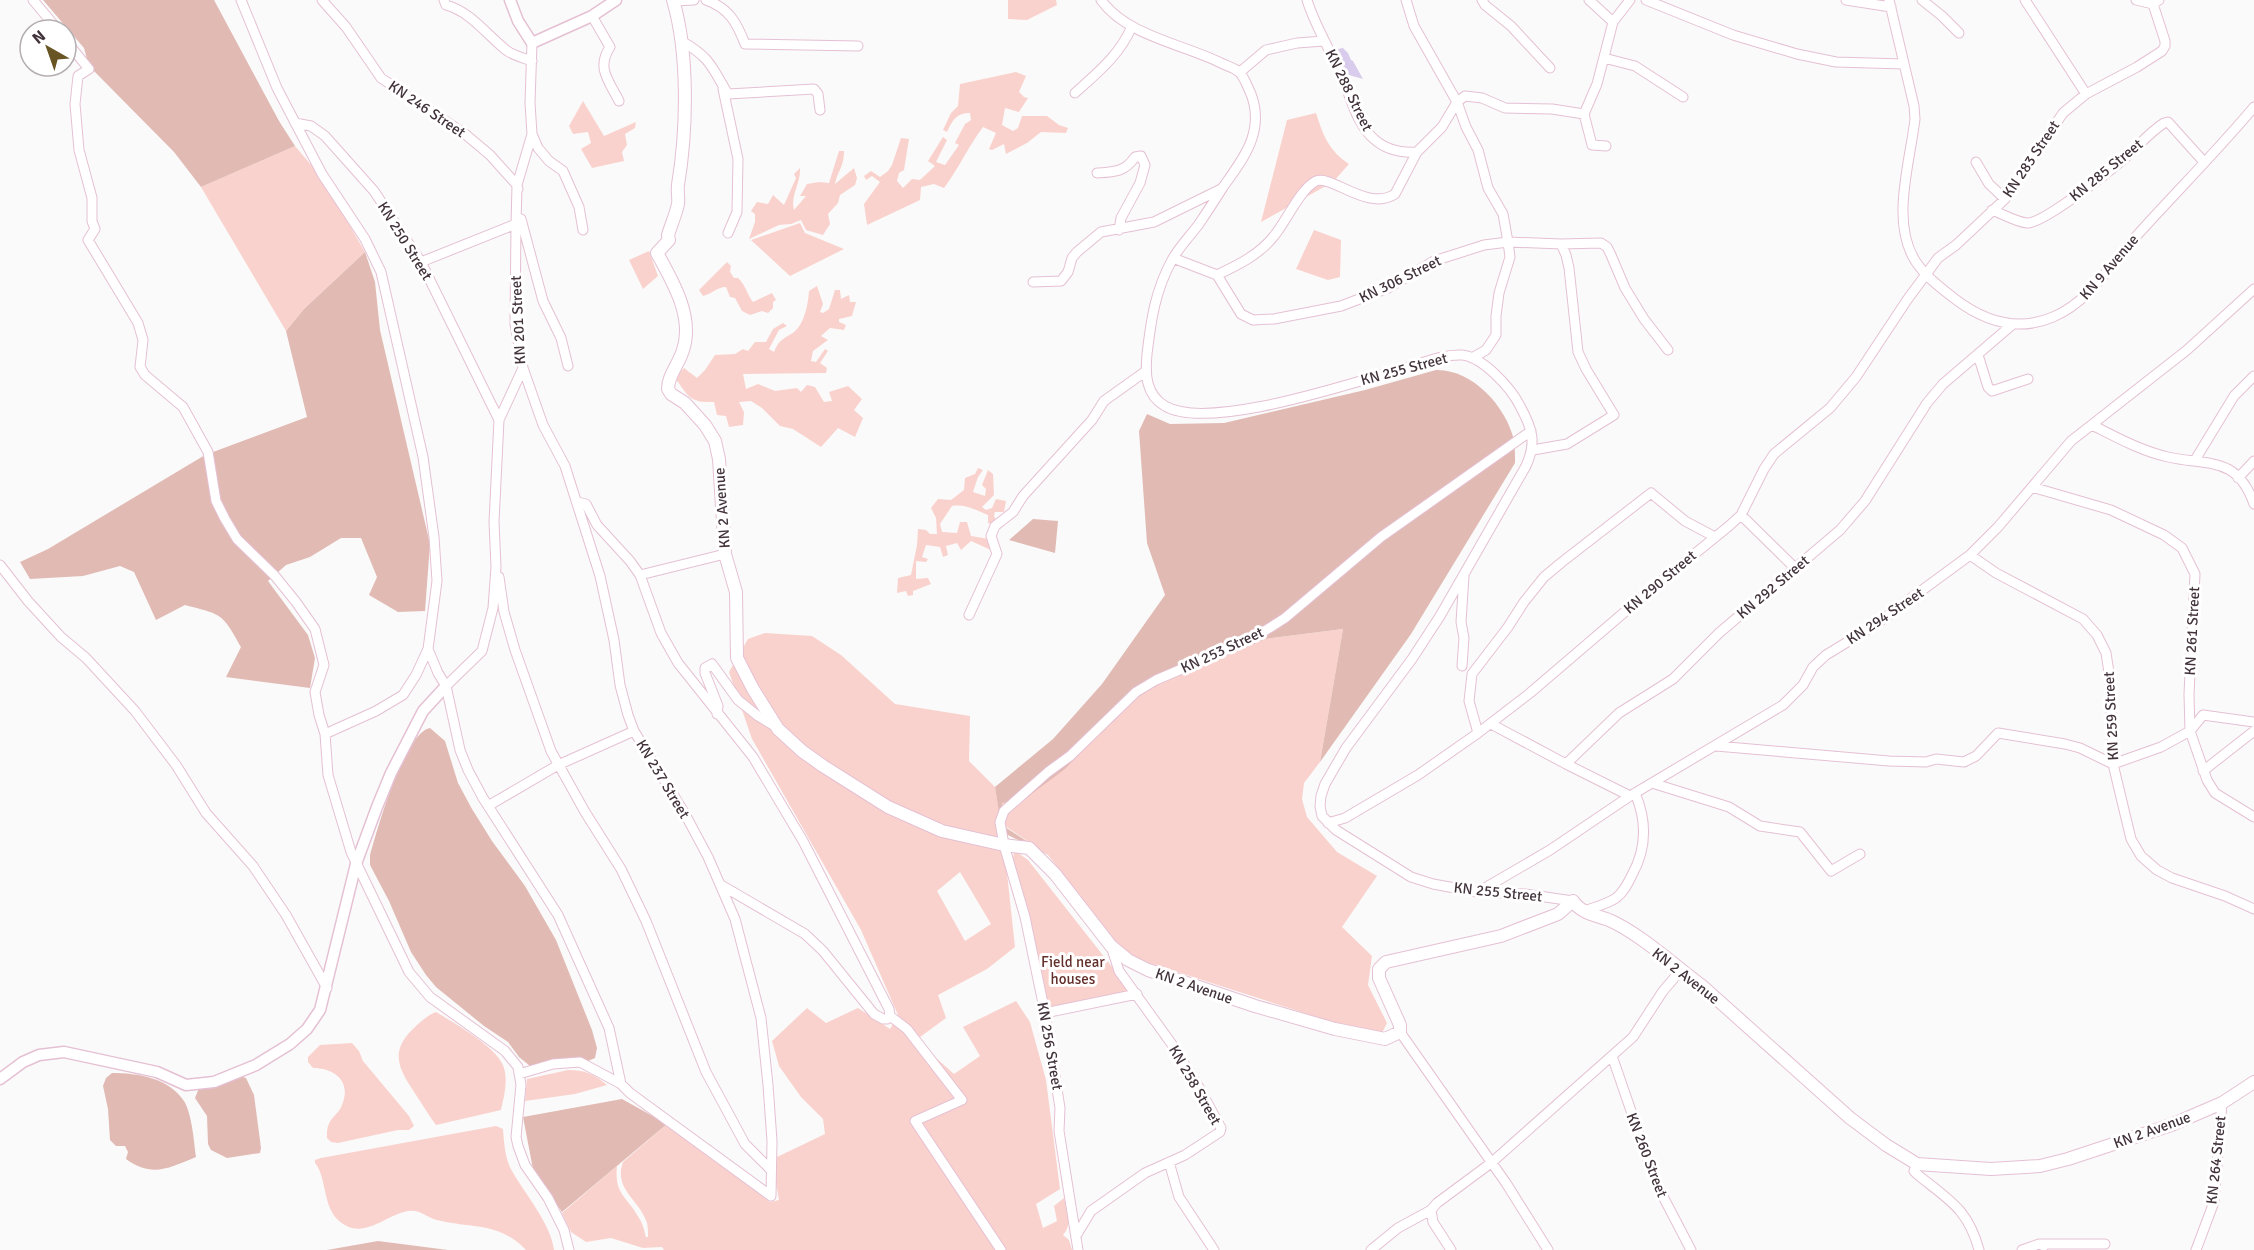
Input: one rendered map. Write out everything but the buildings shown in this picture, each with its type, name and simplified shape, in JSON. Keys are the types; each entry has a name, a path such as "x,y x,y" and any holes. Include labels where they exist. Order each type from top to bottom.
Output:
{"main road":[{"name":"KN 2 Avenue","path":"673,0 683,42 681,170 677,189 678,202 668,235 669,240 657,254 683,308 686,340 680,361 671,375 668,389 671,394 685,403 705,425 715,441 719,459 725,554 736,592 737,658 778,729 823,766 888,807 942,831 1004,845 1029,848 1077,901 1111,946 1128,960 1148,970 1255,1006 1335,1029 1385,1039 1400,1032"},
{"name":"KN 2 Avenue","path":"1573,901 1579,910 1621,927 1682,970 1850,1118 1886,1145 1917,1164 1991,1169 2040,1166 2151,1133 2222,1103 2254,1082"},
{"path":"1400,1032 1400,1025 1379,978 1379,969 1386,962 1501,936 1558,914 1573,901"}],"street":[{"path":"33,0 48,18"},
{"path":"241,0 266,64 295,123 322,174 365,239 381,272 423,457 434,537 437,581 428,649 416,675 402,695 376,711 325,734"},
{"name":"KN 246 Street","path":"322,0 346,27 381,78 465,134 490,155 518,184"},
{"path":"444,0 446,4 456,8 487,31 507,52 532,61"},
{"path":"510,0 518,21 532,43 592,16 616,0"},
{"path":"673,0 694,0"},
{"path":"706,0 714,3 737,22 745,44 858,46"},
{"path":"1101,0 1110,12 1131,26 1203,54 1240,72 1266,51 1297,43 1324,41"},
{"name":"KN 288 Street","path":"1307,0 1366,130 1385,147 1399,152 1417,152"},
{"path":"1328,823 1320,806 1325,784 1346,748 1412,659 1440,616 1519,480 1533,450 1531,431 1518,401 1497,375 1472,358 1486,350 1496,335 1499,293 1510,257 1503,214 1488,188 1478,150 1457,102 1414,26 1406,0"},
{"path":"1482,0 1511,26 1550,68"},
{"path":"1589,0 1613,22"},
{"path":"1606,146 1592,145 1584,114 1593,94 1613,22 1630,0"},
{"path":"1646,0 1732,35 1797,54 1836,62 1903,64"},
{"path":"1846,0 1890,4"},
{"path":"1922,0 1959,33"},
{"path":"2025,0 2086,94"},
{"path":"2136,0 2156,2"},
{"name":"KN 283 Street","path":"1926,276 1938,258 1956,245 2005,199 2063,112 2086,94 2162,51 2165,41 2156,2"},
{"name":"KN 9 Avenue","path":"1890,4 1915,119 1902,222 1904,240 1926,276 1964,306 1982,316 2013,324 2031,323 2052,318 2074,306 2090,292 2139,232 2234,132 2254,107"},
{"path":"592,16 610,47 602,62 602,68 619,101"},
{"path":"1075,93 1125,43 1131,26"},
{"path":"683,42 700,52 713,66 728,94 814,89 818,94 820,110"},
{"name":"KN 201 Street","path":"446,686 482,651 493,608 499,420 523,368 515,324 519,222 518,184 532,134 530,103 532,43"},
{"path":"78,55 89,69 78,76"},
{"path":"1604,58 1635,66 1683,97"},
{"name":"KN 255 Street","path":"1240,72 1251,93 1256,113 1256,128 1242,162 1173,258 1157,292 1146,371 1148,387 1154,397 1163,405 1189,414 1225,414 1290,399 1444,356 1464,355 1472,358"},
{"path":"78,78 75,104 82,165 92,198 92,221 95,229 88,240 138,322 143,340 140,367 145,375 183,407 208,452 216,501 237,539 275,576 315,629 324,665 315,692 325,734 328,775 356,864 409,972 430,997 505,1052 518,1067 521,1085 516,1137 518,1146 525,1165 548,1198 564,1230 569,1250"},
{"path":"722,84 738,159 737,212 728,233"},
{"path":"1173,258 1217,275 1260,251 1274,236 1307,190 1315,182 1322,180 1354,194 1390,198 1395,194 1417,152 1442,127 1457,102 1465,96 1473,95 1505,108 1552,109 1584,114"},
{"name":"KN 285 Street","path":"1992,210 2026,223 2034,222 2071,199 2168,122 2204,162"},
{"name":"KN 250 Street","path":"295,123 311,126 324,136 374,191 421,262 499,420"},
{"path":"532,134 538,148 549,161 563,171 579,207 583,230"},
{"path":"1097,173 1122,170 1135,157 1141,156 1145,165 1140,183 1121,218 1119,230"},
{"path":"1976,162 1989,184 2005,199"},
{"path":"1033,282 1061,280 1068,272 1072,258 1077,252 1101,232 1154,222 1223,188"},
{"path":"421,262 519,222 543,301 561,338 568,366"},
{"name":"KN 306 Street","path":"1217,275 1241,314 1253,320 1274,320 1341,306 1388,288 1434,261 1484,245 1508,242 1601,243 1607,247 1625,288 1644,319 1668,350"},
{"path":"1533,450 1567,444 1614,416 1578,352 1569,268 1561,244"},
{"name":"KN 290 Street","path":"1328,823 1345,818 1418,775 1479,733 1741,515 1774,454 1830,408 1856,377 1907,300 1926,276"},
{"name":"KN 294 Street","path":"1477,892 1550,850 1632,795 1783,705 1803,685 1813,667 1826,655 1882,621 1970,555 1998,527 2058,453 2187,350 2254,289"},
{"name":"KN 292 Street","path":"1566,764 1618,713 1673,680 1719,633 1840,530 1865,501 1927,403 1943,384 2013,324"},
{"path":"1978,355 1988,387 1992,392 2028,379"},
{"name":"KN 237 Street","path":"523,368 543,425 565,466 600,576 614,640 620,684 634,731 685,814 721,885 735,919 760,1018 768,1085 773,1195 769,1196 751,1180 638,1099 621,1084"},
{"path":"969,615 997,554 991,536 995,526 1013,512 1023,496 1092,420 1104,401 1146,371"},
{"path":"2195,460 2234,396 2254,376"},
{"path":"2092,425 2144,450 2169,458 2195,460 2225,467 2248,489 2254,504"},
{"name":"KN 253 Street","path":"1004,845 1000,822 1004,811 1070,756 1136,692 1156,680 1252,639 1285,618 1381,537 1531,431"},
{"path":"2238,478 2254,461"},
{"name":"KN 261 Street","path":"2032,487 2111,510 2164,535 2182,548 2195,574 2189,694 2190,731 2203,771 2215,793 2254,817"},
{"path":"1479,733 1469,701 1472,674 1524,602 1544,577 1562,561 1651,493 1685,521 1715,537"},
{"path":"577,502 586,504 597,525 640,575 669,649 717,714 753,757 803,841 889,1009 890,1016 907,1029 962,1100 915,1121 1001,1250"},
{"path":"1741,515 1796,568"},
{"path":"640,575 725,554"},
{"name":"KN 259 Street","path":"1970,555 1996,573 2083,619 2097,635 2106,652 2110,679 2113,764 2131,839 2141,856 2157,870 2172,878 2225,896 2254,909"},
{"path":"0,564 34,608 61,637 86,658 135,711 169,756 206,813 253,866 286,915 327,988"},
{"path":"496,567 504,612 515,650 558,765 621,869 646,921 706,1072 745,1144 771,1169"},
{"path":"1462,666 1464,638 1461,622 1464,572"},
{"path":"428,649 446,686 460,750 468,770 488,806 558,915 609,1028 621,1084"},
{"path":"717,714 718,706 705,673 705,668 712,664 738,700 778,729"},
{"path":"0,1079 23,1062 39,1055 64,1052 157,1072 186,1084 214,1082 256,1065 290,1044 307,1029 320,1010 356,864 391,773 423,711 446,686"},
{"path":"1716,746 1889,761 1926,762 1936,759 1964,762 1976,756 1998,734 2065,744 2080,748 2113,764 2161,747 2190,731 2203,715 2254,722"},
{"path":"1491,724 1566,764 1632,795 1645,823 1639,863 1625,888 1616,897 1586,911"},
{"path":"488,806 558,765 634,731"},
{"path":"2203,771 2254,731"},
{"path":"1652,783 1729,807 1760,826 1800,832 1831,871 1860,854"},
{"name":"KN 255 Street","path":"1328,823 1357,844 1412,877 1433,884 1477,892 1525,894 1573,901"},
{"name":"KN 256 Street","path":"1004,845 1025,917 1045,1013 1060,1108 1059,1131 1078,1250"},
{"path":"721,885 805,934 823,951 874,1014 883,1020 890,1016"},
{"name":"KN 258 Street","path":"1076,1236 1092,1211 1145,1173 1185,1155 1220,1132 1221,1128 1201,1091 1137,994 1119,971 1111,946"},
{"path":"1371,1250 1398,1228 1431,1210 1437,1203 1491,1163 1612,1056 1642,1026 1663,991 1682,970"},
{"path":"1045,1013 1137,994"},
{"path":"1400,1032 1520,1204 1548,1250"},
{"name":"KN 260 Street","path":"1612,1056 1656,1183 1691,1250"},
{"path":"519,1074 553,1064 580,1062 621,1084"},
{"name":"KN 264 Street","path":"2196,1250 2214,1202 2222,1103"},
{"path":"1169,1162 1179,1197 1214,1250"},
{"path":"1917,1164 1914,1171 1960,1209 1969,1221 1979,1250"},
{"path":"1431,1210 1434,1222 1450,1250"},
{"path":"2022,1250 2104,1245"}],"green space":[{"path":"1008,0 1056,0 1057,5 1027,20 1008,19"},
{"path":"1016,72 1026,76 1019,92 1028,98 1019,112 1005,108 1002,125 1013,131 1018,128 1022,116 1047,116 1059,125 1068,128 1066,133 1041,132 1027,143 1006,154 1004,144 992,150 989,149 996,133 983,127 944,188 934,184 921,187 920,200 867,225 864,204 880,182 872,176 866,180 864,176 871,171 880,177 888,171 901,138 909,139 904,170 899,173 897,181 903,188 912,179 920,180 935,166 928,161 943,137 947,140 936,162 945,165 959,145 955,143 965,124 971,120 970,113 958,116 947,132 943,130 951,113 958,106 960,84"},
{"path":"583,101 604,136 636,122 635,128 625,134 627,145 622,152 624,161 592,168 581,149 591,143 588,132 573,134 569,126"},
{"path":"1316,113 1328,142 1336,154 1349,164 1333,182 1261,222 1287,120"},
{"path":"295,146 322,178 365,252 304,309 286,331 201,187"},
{"path":"839,151 844,151 844,156 835,184 854,168 857,178 855,185 840,195 838,203 828,214 830,224 823,235 806,230 801,220 779,225 749,239 755,222 755,214 751,211 757,202 768,204 773,195 784,205 796,178 794,174 800,168 793,200 794,210 806,196 800,196 807,184 829,183"},
{"path":"800,223 805,233 844,249 790,276 751,240"},
{"path":"1314,230 1341,240 1340,277 1328,280 1296,269"},
{"path":"649,251 658,276 643,289 629,260"},
{"path":"727,262 731,266 730,272 734,278 740,280 753,302 772,293 776,300 768,313 762,311 750,315 742,311 735,298 730,297 726,287 703,296 699,290"},
{"path":"817,286 823,304 820,312 823,313 829,309 835,290 840,290 841,299 849,295 850,302 856,302 852,316 839,319 839,322 846,325 844,330 830,328 821,336 828,340 813,351 811,361 816,362 825,349 828,351 820,363 827,368 826,373 743,374 746,389 758,384 775,391 797,388 801,392 807,385 815,387 824,402 832,401 829,392 848,386 862,399 854,410 863,418 855,437 838,428 821,447 793,429 780,426 762,408 751,401 739,402 744,412 743,425 729,427 726,416 717,415 714,402 691,398 675,378 684,368 697,378 715,355 735,354 743,349 748,351 755,342 766,342 773,329 783,323 787,326 779,330 769,349 774,352 780,342 801,324 807,307 809,291"},
{"path":"978,468 983,470 973,492 985,496 986,489 982,485 988,470 993,474 994,495 982,507 986,510 992,508 996,499 1006,501 1004,512 995,512 996,520 993,525 988,523 988,515 975,509 952,506 940,524 942,532 957,533 960,522 967,522 971,536 995,540 993,551 971,541 961,550 957,543 946,546 948,555 943,557 940,547 926,545 922,557 928,559 926,562 916,561 916,579 928,578 931,584 913,591 913,595 908,596 906,591 897,593 898,578 911,575 918,529 937,534 936,518 931,508 938,499 951,500 964,490 965,478 975,474"},
{"path":"1343,629 1320,762 1304,783 1302,799 1307,817 1337,852 1377,876 1342,927 1372,956 1368,985 1387,1023 1381,1035 1357,1030 1134,958 1118,945 1048,855 1005,826 1002,803 1022,801 1147,688 1265,639"},
{"path":"765,633 812,636 841,655 895,704 970,716 969,761 995,787 1003,836 1015,947 987,969 938,995 946,1018 916,1040 954,1074 980,1056 963,1027 1016,1001 1030,1022 1046,1080 1060,1189 1036,1204 1043,1228 1057,1221 1054,1206 1064,1198 1069,1222 1063,1235 1069,1240 1072,1250 664,1250 662,1247 643,1248 611,1238 586,1242 571,1232 562,1213 617,1166 619,1189 640,1220 646,1237 648,1237 644,1215 624,1187 621,1171 623,1162 667,1124 770,1202 779,1200 775,1177 777,1157 825,1134 823,1119 801,1097 779,1066 772,1041 807,1008 826,1023 858,1008 890,1029 898,1015 861,930 752,739 729,672 748,639","holes":["960,872 991,924 965,941 937,891"]},
{"name":"Field near houses","path":"1014,850 1028,860 1131,991 1048,1010 1013,859"},
{"path":"436,1012 485,1044 500,1060 506,1078 501,1110 436,1125 428,1113 403,1073 399,1056 400,1047 405,1038 422,1021"},
{"path":"352,1043 359,1051 363,1061 409,1116 414,1126 409,1130 398,1130 338,1143 331,1142 327,1138 328,1126 342,1105 345,1089 334,1073 313,1068 308,1062 308,1057 320,1045"},
{"path":"568,1070 589,1073 607,1085 575,1094 525,1101 527,1079"},
{"path":"496,1126 503,1129 505,1151 510,1166 543,1220 554,1250 526,1250 516,1241 495,1230 437,1220 416,1211 408,1211 363,1228 345,1225 332,1212 315,1160"}],"shaded area":[{"path":"43,0 214,0 279,121 295,146 201,187 174,152 89,66 84,48 78,41 78,18 58,18"},
{"path":"1343,48 1363,79 1349,75 1341,76 1335,67 1331,67 1335,53 1338,49"},
{"path":"365,252 375,282 380,330 430,544 425,611 398,612 369,595 377,577 361,538 341,538 310,557 286,565 268,581 308,635 315,658 310,688 226,677 241,647 225,621 207,611 185,605 156,620 134,572 120,566 83,576 30,579 20,562 48,549 205,455 307,417 286,331 304,309"},
{"path":"1436,370 1449,371 1462,376 1486,392 1504,415 1510,427 1514,440 1515,463 1411,634 1320,762 1343,629 1265,639 1147,689 1132,700 1065,769 1022,801 1002,803 1005,827 1048,855 1002,832 995,787 1053,739 1102,684 1165,595 1147,543 1139,431 1147,414 1170,424 1224,423 1365,390"},
{"path":"1033,519 1058,521 1055,553 1009,540"},
{"path":"430,728 445,741 458,783 472,809 525,886 556,940 592,1030 597,1048 595,1058 588,1061 550,1061 530,1066 519,1057 508,1042 484,1026 436,987 411,952 389,901 370,865 370,855 385,805 401,764 420,734"},
{"path":"112,1073 152,1078 178,1093 189,1113 196,1157 169,1167 152,1170 135,1165 126,1159 128,1152 125,1146 116,1146 110,1140 108,1109 103,1086 106,1078"},
{"path":"237,1075 246,1078 254,1095 261,1148 260,1153 227,1158 211,1150 208,1144 207,1116 195,1098 199,1088"},
{"path":"622,1099 667,1124 562,1212 533,1169 523,1117"},
{"path":"378,1241 448,1250 327,1250"}]}
